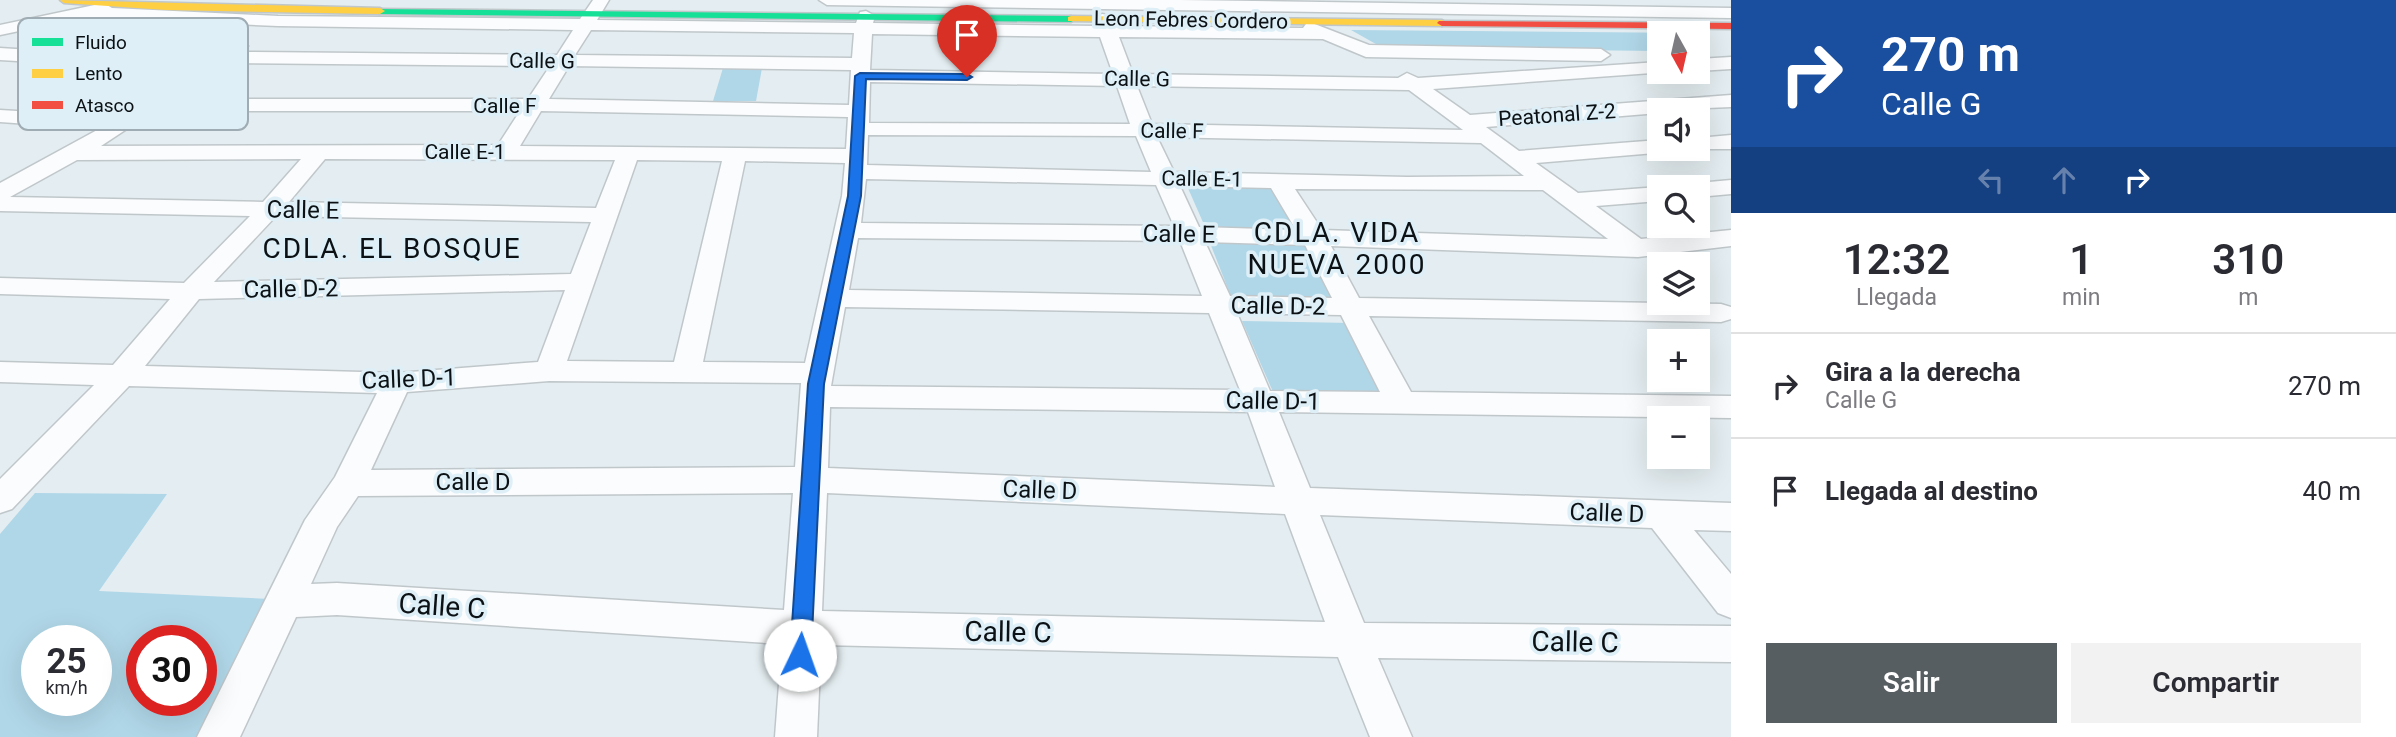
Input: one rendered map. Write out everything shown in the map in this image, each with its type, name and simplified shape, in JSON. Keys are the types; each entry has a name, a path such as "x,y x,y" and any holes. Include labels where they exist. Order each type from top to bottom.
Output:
{"street":[{"path":"64,0 127,2 286,16"},
{"path":"186,0 595,11 1102,16 1179,8 1267,10 1435,7 1514,12 1731,13"},
{"path":"57,18 127,2"},
{"path":"86,12 286,16 595,11 823,2 865,14 928,7 1102,16 1329,34"},
{"path":"1514,12 1533,4 1580,13 1731,18"},
{"path":"1267,10 1366,51 1647,256"},
{"name":"Leon Febres Cordero","path":"1102,16 1267,10 1731,26"},
{"path":"505,152 595,11"},
{"path":"796,737 817,384 848,230 865,14"},
{"path":"248,41 286,16"},
{"path":"1102,16 1127,79 1143,130 1190,234 1259,401 1349,640 1391,737"},
{"path":"0,30 18,26"},
{"path":"1366,51 1647,56"},
{"path":"1710,57 1731,57"},
{"name":"Calle G","path":"248,62 562,61 1127,79 1413,83"},
{"path":"1710,64 1731,63"},
{"name":"Peatonal Z-2","path":"1413,83 1647,69"},
{"name":"Peatonal Z-2","path":"1466,122 1731,101"},
{"name":"Calle F","path":"248,105 534,106 857,142 1143,130 1486,137"},
{"path":"0,116 18,117"},
{"path":"0,193 11,179 73,153 111,130"},
{"name":"Calle E-1","path":"73,153 505,152 734,155 857,142 1166,178 1406,184 1548,183"},
{"path":"1710,143 1731,142"},
{"path":"1516,159 1647,148"},
{"path":"0,500 14,470 120,377 191,291 269,210 318,153"},
{"path":"549,371 628,154"},
{"path":"686,372 734,155"},
{"path":"1278,180 1314,238 1401,402"},
{"path":"1710,189 1731,187"},
{"path":"1573,201 1647,195"},
{"name":"Calle E","path":"0,204 606,215"},
{"name":"Calle E","path":"848,230 1190,234 1636,247 1731,238"},
{"name":"Calle D-2","path":"0,286 191,291 583,282"},
{"name":"Calle D-2","path":"834,298 1350,307 1719,308"},
{"name":"Calle D-1","path":"0,372 397,383 549,371 686,372 817,384 1259,401 1731,407"},
{"path":"218,737 323,520 349,483 373,428 397,383"},
{"name":"Calle D","path":"349,483 811,480 1731,517"},
{"path":"1662,515 1731,602"},
{"name":"Calle C","path":"286,601 337,599 802,628 1349,640 1731,644"}],"shaded area":[{"path":"1351,30 1647,33 1647,51 1383,48"},
{"path":"723,68 762,68 756,101 713,101"},
{"path":"1187,186 1279,189 1303,231 1206,229"},
{"path":"1210,243 1312,245 1339,301 1232,299"},
{"path":"1242,321 1352,323 1391,397 1274,394"},
{"path":"35,493 167,494 99,591 270,599 217,698 217,625 126,625 126,716 207,716 196,737 0,737 0,534"}],"traffic: fast":[{"path":"380,11 1071,19"}],"traffic: slow":[{"path":"64,0 166,7 380,11"},
{"path":"1071,19 1442,23"}],"traffic: jam":[{"path":"1442,23 1731,26"}],"district":[{"name":"CDLA. EL BOSQUE","path":"392,248"},
{"name":"CDLA. VIDA NUEVA 2000","path":"1337,248"}],"route":[{"path":"800,655 816,384 854,196 860,76 967,77"}]}
